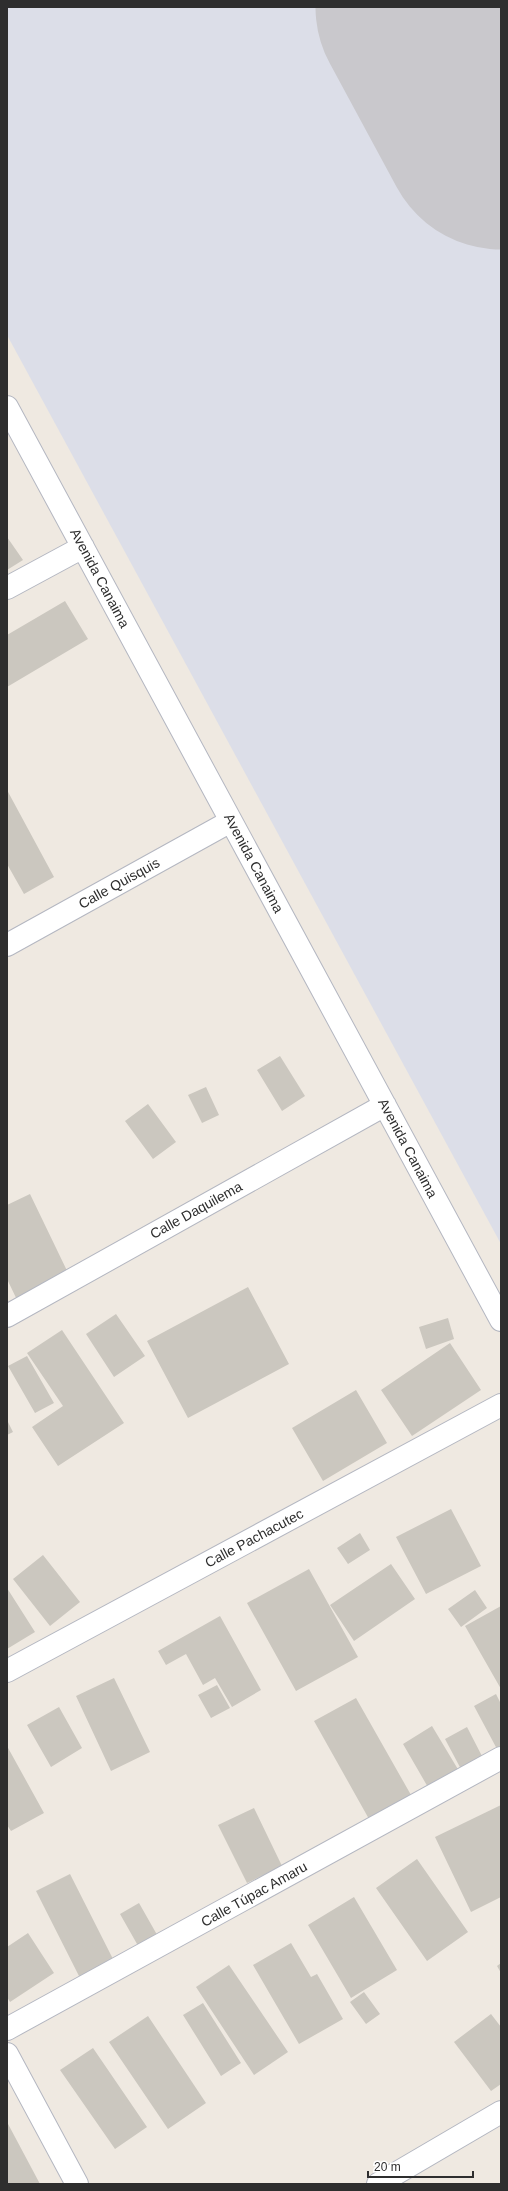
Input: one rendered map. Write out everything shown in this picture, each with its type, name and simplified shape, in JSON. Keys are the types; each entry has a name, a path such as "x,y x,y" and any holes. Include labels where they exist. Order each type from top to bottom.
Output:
{"street":[{"name":"Avenida Canaima","path":"7,406 501,1320"},
{"path":"7,588 83,548"},
{"name":"Calle Quisquis","path":"7,945 231,821"},
{"name":"Calle Daquilema","path":"7,1316 385,1104"},
{"name":"Calle Pachacutec","path":"7,1671 501,1405"},
{"name":"Calle Túpac Amaru","path":"7,2030 501,1758"},
{"path":"7,2054 77,2184"},
{"path":"378,2184 501,2112"}],"shaded area":[{"path":"7,7 501,7 501,1244 7,335"}],"building":[{"path":"7,537 23,560 7,570"},
{"path":"65,601 88,639 7,687 7,635"},
{"path":"7,790 54,877 24,894 7,864"},
{"path":"280,1056 305,1096 282,1111 257,1070"},
{"path":"206,1087 219,1115 202,1123 188,1095"},
{"path":"148,1104 176,1142 153,1159 125,1121"},
{"path":"30,1194 71,1279 19,1304 7,1279 7,1205"},
{"path":"248,1287 289,1364 188,1418 147,1341"},
{"path":"116,1314 145,1356 114,1377 86,1334"},
{"path":"448,1318 454,1339 426,1349 419,1327"},
{"path":"62,1330 124,1423 58,1466 32,1427 63,1406 27,1353"},
{"path":"450,1343 481,1390 412,1436 381,1390"},
{"path":"27,1356 54,1403 35,1413 8,1366"},
{"path":"356,1390 387,1443 323,1481 292,1428"},
{"path":"7,1420 13,1432 7,1435"},
{"path":"451,1509 481,1566 426,1594 396,1537"},
{"path":"360,1533 370,1550 348,1564 337,1548"},
{"path":"43,1555 80,1602 50,1626 13,1579"},
{"path":"391,1564 415,1599 354,1641 330,1605"},
{"path":"309,1569 358,1657 296,1691 247,1603"},
{"path":"7,1588 35,1632 7,1649"},
{"path":"475,1590 487,1608 461,1627 448,1609"},
{"path":"501,1606 501,1689 465,1626"},
{"path":"220,1616 261,1690 232,1707 215,1678 203,1685 186,1654 166,1665 158,1651"},
{"path":"114,1678 150,1752 111,1771 76,1696"},
{"path":"217,1685 230,1708 211,1718 198,1695"},
{"path":"496,1694 501,1704 501,1747 497,1749 474,1706"},
{"path":"356,1698 411,1795 369,1819 314,1721"},
{"path":"59,1707 82,1748 51,1767 27,1725"},
{"path":"432,1726 459,1771 429,1789 403,1744"},
{"path":"467,1727 484,1760 462,1771 445,1739"},
{"path":"7,1746 44,1813 11,1831 7,1825"},
{"path":"501,1805 501,1897 471,1912 435,1837"},
{"path":"254,1808 282,1866 247,1883 218,1825"},
{"path":"417,1859 468,1932 427,1961 376,1888"},
{"path":"70,1874 114,1961 80,1978 36,1891"},
{"path":"354,1897 397,1970 351,1998 308,1925"},
{"path":"139,1903 160,1940 141,1951 120,1914"},
{"path":"28,1933 54,1973 10,2002 7,1997 7,1947"},
{"path":"291,1943 311,1977 317,1974 343,2019 299,2044 253,1965"},
{"path":"501,1963 501,1973 497,1966"},
{"path":"229,1965 288,2052 254,2075 196,1987"},
{"path":"364,1992 380,2014 366,2024 350,2002"},
{"path":"203,2003 241,2063 221,2076 183,2015"},
{"path":"491,2014 501,2027 501,2084 491,2091 454,2042"},
{"path":"148,2016 206,2103 168,2129 109,2042"},
{"path":"93,2048 147,2127 115,2149 60,2070"},
{"path":"7,2122 40,2184 7,2184"}],"runway":[{"path":"434,7 501,131"}]}
